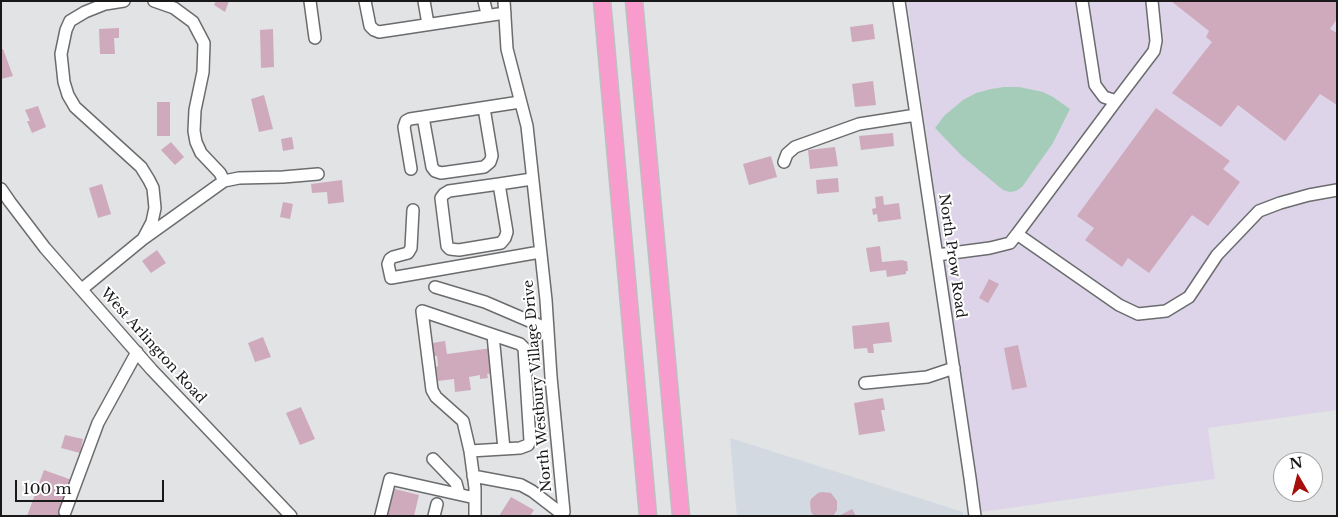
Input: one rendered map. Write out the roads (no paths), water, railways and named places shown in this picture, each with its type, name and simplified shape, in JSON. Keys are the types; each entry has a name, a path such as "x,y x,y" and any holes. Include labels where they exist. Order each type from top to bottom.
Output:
{"highway":[{"path":"602,1 648,516"},
{"path":"634,1 681,516"}],"street":[{"path":"124,1 105,4 85,12 70,21 61,54 64,82 68,95 75,107 141,167 149,180 154,193 155,208 152,222 143,239"},
{"path":"154,1 174,8 192,22 204,43 203,72 195,110 194,131 201,153 220,173 224,181"},
{"path":"310,1 315,38"},
{"path":"365,1 370,26 379,32 487,14 505,7"},
{"path":"424,1 428,24"},
{"path":"484,1 487,14"},
{"name":"North Prow Road","path":"899,1 954,368 974,516"},
{"path":"1082,1 1095,85 1104,97 1116,101"},
{"path":"937,255 990,248 1010,243 1154,51 1156,41 1152,1"},
{"name":"North Westbury Village Drive","path":"505,7 507,49 527,126 565,514"},
{"path":"411,169 404,127 406,121 410,118 520,102"},
{"path":"423,117 432,167 435,171 441,173 484,167 490,162 492,156 484,108"},
{"path":"784,162 787,154 795,147 859,124 916,115"},
{"path":"82,289 143,239 224,181 240,178 318,174"},
{"path":"499,184 507,232 505,238 501,243 459,250 450,249 447,246 441,198 444,194 449,191 532,179"},
{"name":"West Arlington Road","path":"1,189 45,248 137,352 291,516"},
{"path":"1017,234 1119,305 1138,314 1166,311 1189,297 1217,255 1259,211 1280,202 1337,190"},
{"path":"413,210 411,248 408,253 390,259 388,264 391,278 540,252"},
{"path":"476,247 480,262"},
{"path":"435,287 485,302 548,329"},
{"path":"470,452 520,448 528,445 530,441 524,348 520,344 422,311 432,390 436,397 463,421 470,452 478,514"},
{"path":"493,335 504,449"},
{"path":"64,512 98,423 137,352"},
{"path":"865,382 927,377 954,368"},
{"path":"433,459 456,483 459,494"},
{"path":"473,476 521,485 565,514"},
{"path":"381,515 390,478 475,498"},
{"path":"434,516 437,504"}]}
